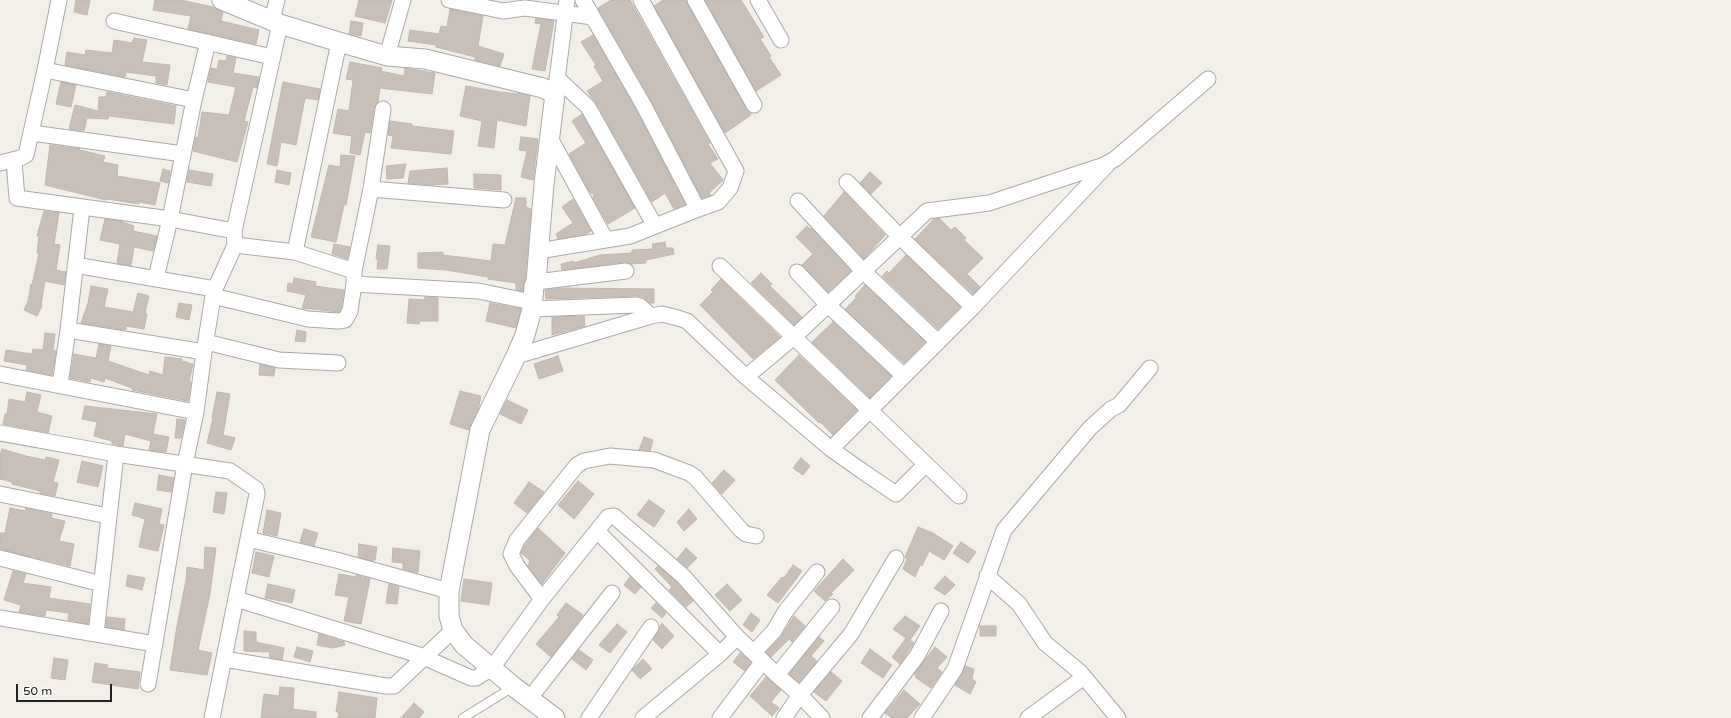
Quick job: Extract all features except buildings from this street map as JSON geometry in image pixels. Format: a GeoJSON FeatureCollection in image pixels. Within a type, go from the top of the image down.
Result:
{"type":"FeatureCollection","features":[{"type":"Feature","properties":{"kind":"street"},"geometry":{"type":"LineString","coordinates":[[6,162],[26,155],[59,0]]}},
{"type":"Feature","properties":{"kind":"street"},"geometry":{"type":"LineString","coordinates":[[222,0],[276,22],[387,56],[425,59],[543,88],[556,86],[588,107],[655,226]]}},
{"type":"Feature","properties":{"kind":"street"},"geometry":{"type":"LineString","coordinates":[[148,684],[196,412],[214,293],[235,238],[272,57],[277,0]]}},
{"type":"Feature","properties":{"kind":"street"},"geometry":{"type":"LineString","coordinates":[[387,56],[403,0]]}},
{"type":"Feature","properties":{"kind":"street"},"geometry":{"type":"LineString","coordinates":[[450,0],[503,11],[524,8],[566,6],[593,17]]}},
{"type":"Feature","properties":{"kind":"street"},"geometry":{"type":"LineString","coordinates":[[583,0],[644,106],[691,197],[695,206],[693,211]]}},
{"type":"Feature","properties":{"kind":"street"},"geometry":{"type":"LineString","coordinates":[[538,251],[630,236],[718,202],[730,188],[736,171],[641,0]]}},
{"type":"Feature","properties":{"kind":"street"},"geometry":{"type":"LineString","coordinates":[[695,0],[754,105]]}},
{"type":"Feature","properties":{"kind":"street"},"geometry":{"type":"LineString","coordinates":[[758,0],[782,40]]}},
{"type":"Feature","properties":{"kind":"street"},"geometry":{"type":"LineString","coordinates":[[555,718],[514,687],[464,644],[453,630],[449,616],[449,591],[480,430],[525,335],[532,306],[536,282],[550,138],[566,6]]}},
{"type":"Feature","properties":{"kind":"street"},"geometry":{"type":"LineString","coordinates":[[114,21],[272,57]]}},
{"type":"Feature","properties":{"kind":"street"},"geometry":{"type":"LineString","coordinates":[[156,278],[208,42]]}},
{"type":"Feature","properties":{"kind":"street"},"geometry":{"type":"LineString","coordinates":[[296,252],[339,42]]}},
{"type":"Feature","properties":{"kind":"street"},"geometry":{"type":"LineString","coordinates":[[45,70],[194,100]]}},
{"type":"Feature","properties":{"kind":"street"},"geometry":{"type":"LineString","coordinates":[[831,449],[973,307],[1109,163],[1208,79]]}},
{"type":"Feature","properties":{"kind":"street"},"geometry":{"type":"LineString","coordinates":[[75,265],[156,278],[308,320],[345,320],[350,311],[354,278],[371,189],[383,108]]}},
{"type":"Feature","properties":{"kind":"street"},"geometry":{"type":"LineString","coordinates":[[32,132],[183,154]]}},
{"type":"Feature","properties":{"kind":"street"},"geometry":{"type":"LineString","coordinates":[[550,138],[606,240]]}},
{"type":"Feature","properties":{"kind":"street"},"geometry":{"type":"LineString","coordinates":[[6,162],[14,161],[17,198],[170,219],[235,238],[296,252],[354,278],[478,291],[532,306],[636,305],[640,306],[651,316]]}},
{"type":"Feature","properties":{"kind":"street"},"geometry":{"type":"LineString","coordinates":[[746,377],[795,336],[927,211],[989,203],[1109,163]]}},
{"type":"Feature","properties":{"kind":"street"},"geometry":{"type":"LineString","coordinates":[[846,182],[899,236],[973,307]]}},
{"type":"Feature","properties":{"kind":"street"},"geometry":{"type":"LineString","coordinates":[[371,189],[504,200]]}},
{"type":"Feature","properties":{"kind":"street"},"geometry":{"type":"LineString","coordinates":[[798,201],[863,271],[938,342]]}},
{"type":"Feature","properties":{"kind":"street"},"geometry":{"type":"LineString","coordinates":[[60,384],[68,330],[82,208]]}},
{"type":"Feature","properties":{"kind":"street"},"geometry":{"type":"LineString","coordinates":[[720,266],[795,336],[959,496]]}},
{"type":"Feature","properties":{"kind":"street"},"geometry":{"type":"LineString","coordinates":[[536,282],[626,271]]}},
{"type":"Feature","properties":{"kind":"street"},"geometry":{"type":"LineString","coordinates":[[797,272],[828,305],[904,376]]}},
{"type":"Feature","properties":{"kind":"street"},"geometry":{"type":"LineString","coordinates":[[516,356],[662,314],[687,321],[746,377],[831,449],[896,494],[926,464]]}},
{"type":"Feature","properties":{"kind":"street"},"geometry":{"type":"LineString","coordinates":[[68,330],[205,347],[280,360],[338,364]]}},
{"type":"Feature","properties":{"kind":"street"},"geometry":{"type":"LineString","coordinates":[[922,718],[955,669],[1000,537],[1008,524],[1090,428],[1111,409],[1119,405],[1150,368]]}},
{"type":"Feature","properties":{"kind":"street"},"geometry":{"type":"LineString","coordinates":[[0,374],[60,384],[196,412]]}},
{"type":"Feature","properties":{"kind":"street"},"geometry":{"type":"LineString","coordinates":[[0,433],[116,454],[233,472],[256,488],[257,494],[224,659],[214,718]]}},
{"type":"Feature","properties":{"kind":"street"},"geometry":{"type":"LineString","coordinates":[[96,634],[116,454]]}},
{"type":"Feature","properties":{"kind":"street"},"geometry":{"type":"LineString","coordinates":[[542,599],[517,566],[511,554],[517,540],[577,465],[584,461],[610,456],[654,460],[689,473],[695,477],[744,532],[756,536]]}},
{"type":"Feature","properties":{"kind":"street"},"geometry":{"type":"LineString","coordinates":[[0,494],[108,516]]}},
{"type":"Feature","properties":{"kind":"street"},"geometry":{"type":"LineString","coordinates":[[236,599],[423,658],[471,678],[480,676],[492,668],[542,599],[608,517],[614,516],[683,576],[737,637],[800,695],[822,718]]}},
{"type":"Feature","properties":{"kind":"street"},"geometry":{"type":"LineString","coordinates":[[597,531],[720,654]]}},
{"type":"Feature","properties":{"kind":"street"},"geometry":{"type":"LineString","coordinates":[[248,539],[336,560],[449,591]]}},
{"type":"Feature","properties":{"kind":"street"},"geometry":{"type":"LineString","coordinates":[[0,558],[102,584]]}},
{"type":"Feature","properties":{"kind":"street"},"geometry":{"type":"LineString","coordinates":[[784,718],[800,695],[852,634],[896,558]]}},
{"type":"Feature","properties":{"kind":"street"},"geometry":{"type":"LineString","coordinates":[[720,718],[785,612],[817,572]]}},
{"type":"Feature","properties":{"kind":"street"},"geometry":{"type":"LineString","coordinates":[[987,576],[1018,604],[1045,643],[1084,677],[1118,718]]}},
{"type":"Feature","properties":{"kind":"street"},"geometry":{"type":"LineString","coordinates":[[530,698],[612,593]]}},
{"type":"Feature","properties":{"kind":"street"},"geometry":{"type":"LineString","coordinates":[[777,675],[832,607]]}},
{"type":"Feature","properties":{"kind":"street"},"geometry":{"type":"LineString","coordinates":[[870,718],[917,656],[941,611]]}},
{"type":"Feature","properties":{"kind":"street"},"geometry":{"type":"LineString","coordinates":[[0,618],[155,644]]}},
{"type":"Feature","properties":{"kind":"street"},"geometry":{"type":"LineString","coordinates":[[589,718],[651,627]]}},
{"type":"Feature","properties":{"kind":"street"},"geometry":{"type":"LineString","coordinates":[[224,659],[386,686],[394,686],[453,630]]}},
{"type":"Feature","properties":{"kind":"street"},"geometry":{"type":"LineString","coordinates":[[643,718],[720,654],[737,637]]}},
{"type":"Feature","properties":{"kind":"street"},"geometry":{"type":"LineString","coordinates":[[1028,718],[1084,677]]}},
{"type":"Feature","properties":{"kind":"lane"},"geometry":{"type":"LineString","coordinates":[[464,718],[514,687]]}}]}
